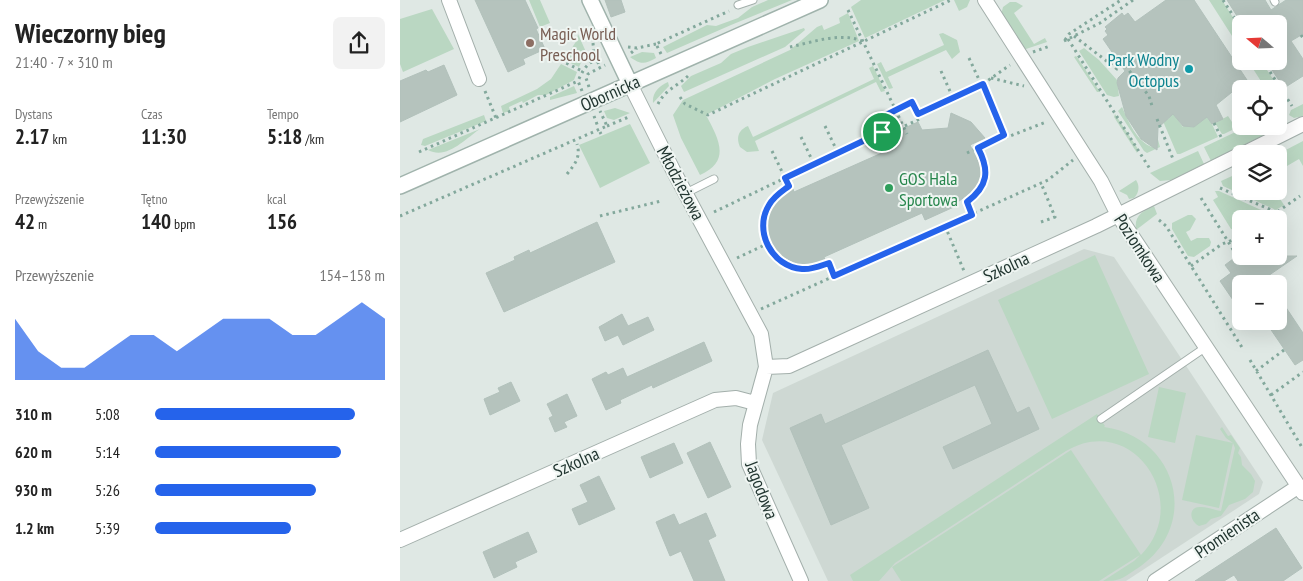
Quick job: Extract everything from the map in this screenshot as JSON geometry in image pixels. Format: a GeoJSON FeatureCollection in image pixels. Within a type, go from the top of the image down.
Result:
{"type":"FeatureCollection","features":[{"type":"Feature","properties":{"kind":"main road","name":"Młodzieżowa"},"geometry":{"type":"LineString","coordinates":[[590,0],[630,84]]}},
{"type":"Feature","properties":{"kind":"main road","name":"Obornicka"},"geometry":{"type":"LineString","coordinates":[[400,186],[820,0]]}},
{"type":"Feature","properties":{"kind":"street"},"geometry":{"type":"LineString","coordinates":[[449,0],[480,79]]}},
{"type":"Feature","properties":{"kind":"street","name":"Poziomkowa"},"geometry":{"type":"LineString","coordinates":[[991,2],[1101,181],[1118,215],[1301,489]]}},
{"type":"Feature","properties":{"kind":"street","name":"Młodzieżowa"},"geometry":{"type":"LineString","coordinates":[[630,84],[761,334],[766,366]]}},
{"type":"Feature","properties":{"kind":"street","name":"Szkolna"},"geometry":{"type":"LineString","coordinates":[[1261,145],[1303,125]]}},
{"type":"Feature","properties":{"kind":"street","name":"Szkolna"},"geometry":{"type":"LineString","coordinates":[[766,366],[789,366],[1118,215],[1232,159]]}},
{"type":"Feature","properties":{"kind":"street","name":"Jagodowa"},"geometry":{"type":"LineString","coordinates":[[766,366],[755,403],[749,434],[749,464],[800,581]]}},
{"type":"Feature","properties":{"kind":"street","name":"Szkolna"},"geometry":{"type":"LineString","coordinates":[[400,540],[715,400],[736,398],[755,403]]}},
{"type":"Feature","properties":{"kind":"street","name":"Promienista"},"geometry":{"type":"LineString","coordinates":[[1155,581],[1301,489]]}},
{"type":"Feature","properties":{"kind":"lane"},"geometry":{"type":"LineString","coordinates":[[738,5],[753,0]]}},
{"type":"Feature","properties":{"kind":"lane"},"geometry":{"type":"LineString","coordinates":[[686,193],[714,179]]}},
{"type":"Feature","properties":{"kind":"lane"},"geometry":{"type":"LineString","coordinates":[[1101,419],[1206,348]]}},
{"type":"Feature","properties":{"kind":"path"},"geometry":{"type":"LineString","coordinates":[[680,97],[685,104],[708,115],[951,0]]}},
{"type":"Feature","properties":{"kind":"path"},"geometry":{"type":"LineString","coordinates":[[1121,0],[1069,34],[1064,41],[1100,23],[1134,0]]}},
{"type":"Feature","properties":{"kind":"path"},"geometry":{"type":"LineString","coordinates":[[1223,0],[1233,15]]}},
{"type":"Feature","properties":{"kind":"path"},"geometry":{"type":"LineString","coordinates":[[622,48],[647,47],[656,44],[731,10],[738,5]]}},
{"type":"Feature","properties":{"kind":"path"},"geometry":{"type":"LineString","coordinates":[[848,10],[907,134]]}},
{"type":"Feature","properties":{"kind":"path"},"geometry":{"type":"LineString","coordinates":[[1074,36],[1117,69],[1124,64],[1149,96],[1152,106]]}},
{"type":"Feature","properties":{"kind":"path"},"geometry":{"type":"LineString","coordinates":[[790,46],[829,38],[852,37],[863,42]]}},
{"type":"Feature","properties":{"kind":"path"},"geometry":{"type":"LineString","coordinates":[[1068,39],[1150,169]]}},
{"type":"Feature","properties":{"kind":"path"},"geometry":{"type":"LineString","coordinates":[[593,40],[594,54],[600,67]]}},
{"type":"Feature","properties":{"kind":"path"},"geometry":{"type":"LineString","coordinates":[[656,44],[662,57]]}},
{"type":"Feature","properties":{"kind":"path"},"geometry":{"type":"LineString","coordinates":[[1026,55],[1050,46]]}},
{"type":"Feature","properties":{"kind":"path"},"geometry":{"type":"LineString","coordinates":[[545,48],[550,55],[582,71]]}},
{"type":"Feature","properties":{"kind":"path"},"geometry":{"type":"LineString","coordinates":[[969,58],[1005,138],[1048,121]]}},
{"type":"Feature","properties":{"kind":"path"},"geometry":{"type":"LineString","coordinates":[[419,152],[578,81],[582,71],[589,63],[595,60]]}},
{"type":"Feature","properties":{"kind":"path"},"geometry":{"type":"LineString","coordinates":[[918,114],[982,84],[1012,64]]}},
{"type":"Feature","properties":{"kind":"path"},"geometry":{"type":"LineString","coordinates":[[590,89],[587,81],[588,74],[605,65]]}},
{"type":"Feature","properties":{"kind":"path"},"geometry":{"type":"LineString","coordinates":[[1269,70],[1292,106]]}},
{"type":"Feature","properties":{"kind":"path"},"geometry":{"type":"LineString","coordinates":[[941,71],[953,98]]}},
{"type":"Feature","properties":{"kind":"path"},"geometry":{"type":"LineString","coordinates":[[658,104],[660,99],[670,89],[691,74]]}},
{"type":"Feature","properties":{"kind":"path"},"geometry":{"type":"LineString","coordinates":[[991,78],[1027,87]]}},
{"type":"Feature","properties":{"kind":"path"},"geometry":{"type":"LineString","coordinates":[[480,79],[496,118]]}},
{"type":"Feature","properties":{"kind":"path"},"geometry":{"type":"LineString","coordinates":[[578,81],[583,92]]}},
{"type":"Feature","properties":{"kind":"path"},"geometry":{"type":"LineString","coordinates":[[912,102],[920,119],[883,136],[876,120],[896,110],[912,102]]}},
{"type":"Feature","properties":{"kind":"path"},"geometry":{"type":"LineString","coordinates":[[601,112],[607,126]]}},
{"type":"Feature","properties":{"kind":"path"},"geometry":{"type":"LineString","coordinates":[[593,116],[600,131]]}},
{"type":"Feature","properties":{"kind":"path"},"geometry":{"type":"LineString","coordinates":[[400,216],[631,116]]}},
{"type":"Feature","properties":{"kind":"path"},"geometry":{"type":"LineString","coordinates":[[1157,119],[1173,159]]}},
{"type":"Feature","properties":{"kind":"path"},"geometry":{"type":"LineString","coordinates":[[1214,123],[1221,137]]}},
{"type":"Feature","properties":{"kind":"path"},"geometry":{"type":"LineString","coordinates":[[825,126],[838,152]]}},
{"type":"Feature","properties":{"kind":"path"},"geometry":{"type":"LineString","coordinates":[[714,212],[882,132]]}},
{"type":"Feature","properties":{"kind":"path"},"geometry":{"type":"LineString","coordinates":[[967,153],[1004,135]]}},
{"type":"Feature","properties":{"kind":"path"},"geometry":{"type":"LineString","coordinates":[[801,137],[814,164]]}},
{"type":"Feature","properties":{"kind":"path"},"geometry":{"type":"LineString","coordinates":[[972,215],[967,202],[976,195],[983,185],[986,173],[985,161],[976,143]]}},
{"type":"Feature","properties":{"kind":"path"},"geometry":{"type":"LineString","coordinates":[[567,174],[576,164],[580,154],[577,144]]}},
{"type":"Feature","properties":{"kind":"path"},"geometry":{"type":"LineString","coordinates":[[772,151],[789,186],[777,194],[768,205],[763,219],[763,233],[767,244],[776,258],[788,265],[802,269],[816,268],[829,263],[834,276]]}},
{"type":"Feature","properties":{"kind":"path"},"geometry":{"type":"LineString","coordinates":[[761,309],[1048,180],[1074,159]]}},
{"type":"Feature","properties":{"kind":"path"},"geometry":{"type":"LineString","coordinates":[[1041,183],[1055,217],[1041,222]]}},
{"type":"Feature","properties":{"kind":"path"},"geometry":{"type":"LineString","coordinates":[[1220,188],[1271,210]]}},
{"type":"Feature","properties":{"kind":"path"},"geometry":{"type":"LineString","coordinates":[[1279,210],[1300,196]]}},
{"type":"Feature","properties":{"kind":"path"},"geometry":{"type":"LineString","coordinates":[[1201,198],[1232,248]]}},
{"type":"Feature","properties":{"kind":"path"},"geometry":{"type":"LineString","coordinates":[[600,216],[661,201]]}},
{"type":"Feature","properties":{"kind":"path"},"geometry":{"type":"LineString","coordinates":[[1159,220],[1166,226],[1243,349]]}},
{"type":"Feature","properties":{"kind":"path"},"geometry":{"type":"LineString","coordinates":[[945,226],[962,265]]}},
{"type":"Feature","properties":{"kind":"path"},"geometry":{"type":"LineString","coordinates":[[1191,266],[1222,244],[1232,240]]}},
{"type":"Feature","properties":{"kind":"path"},"geometry":{"type":"LineString","coordinates":[[738,258],[767,244]]}},
{"type":"Feature","properties":{"kind":"path"},"geometry":{"type":"LineString","coordinates":[[1256,372],[1284,350]]}},
{"type":"Feature","properties":{"kind":"path"},"geometry":{"type":"LineString","coordinates":[[1250,360],[1303,449]]}},
{"type":"Feature","properties":{"kind":"path"},"geometry":{"type":"LineString","coordinates":[[1270,395],[1303,372]]}},
{"type":"Feature","properties":{"kind":"shaded area"},"geometry":{"type":"Polygon","coordinates":[[[1084,249],[1114,257],[1263,482],[1259,494],[1126,581],[828,581],[762,440],[773,393],[1084,249]]]}},
{"type":"Feature","properties":{"kind":"green space"},"geometry":{"type":"Polygon","coordinates":[[[529,0],[540,0],[550,23],[540,27],[529,0]]]}},
{"type":"Feature","properties":{"kind":"green space"},"geometry":{"type":"Polygon","coordinates":[[[768,0],[792,0],[667,53],[663,47],[707,25],[716,26],[738,18],[752,7],[768,0]]]}},
{"type":"Feature","properties":{"kind":"green space"},"geometry":{"type":"Polygon","coordinates":[[[861,0],[945,0],[865,38],[851,7],[861,0]]]}},
{"type":"Feature","properties":{"kind":"green space"},"geometry":{"type":"Polygon","coordinates":[[[954,0],[970,0],[967,7],[959,11],[954,0]]]}},
{"type":"Feature","properties":{"kind":"green space"},"geometry":{"type":"Polygon","coordinates":[[[1209,0],[1222,0],[1232,16],[1232,36],[1209,0]]]}},
{"type":"Feature","properties":{"kind":"green space"},"geometry":{"type":"Polygon","coordinates":[[[1010,2],[1016,2],[1023,6],[1014,13],[1034,44],[1045,38],[1047,42],[1023,50],[1001,15],[1003,7],[1010,2]]]}},
{"type":"Feature","properties":{"kind":"green space"},"geometry":{"type":"Polygon","coordinates":[[[432,9],[454,49],[403,72],[400,64],[400,19],[432,9]]]}},
{"type":"Feature","properties":{"kind":"green space"},"geometry":{"type":"Polygon","coordinates":[[[848,13],[859,41],[775,79],[706,115],[715,132],[720,148],[716,163],[700,175],[681,138],[673,115],[683,100],[790,50],[817,27],[822,25],[824,30],[840,23],[839,18],[848,13]]]}},
{"type":"Feature","properties":{"kind":"green space"},"geometry":{"type":"Polygon","coordinates":[[[804,28],[805,30],[785,47],[684,92],[681,86],[691,76],[721,63],[731,54],[804,28]]]}},
{"type":"Feature","properties":{"kind":"green space"},"geometry":{"type":"Polygon","coordinates":[[[943,33],[957,40],[960,52],[952,59],[946,50],[888,77],[893,88],[889,89],[877,64],[881,62],[886,72],[944,45],[939,34],[943,33]]]}},
{"type":"Feature","properties":{"kind":"green space"},"geometry":{"type":"Polygon","coordinates":[[[578,34],[586,52],[579,67],[564,60],[577,40],[578,34]]]}},
{"type":"Feature","properties":{"kind":"green space"},"geometry":{"type":"Polygon","coordinates":[[[1084,48],[1099,60],[1117,80],[1119,96],[1107,95],[1079,51],[1084,48]]]}},
{"type":"Feature","properties":{"kind":"green space"},"geometry":{"type":"Polygon","coordinates":[[[642,52],[654,53],[656,58],[643,63],[630,57],[642,52]]]}},
{"type":"Feature","properties":{"kind":"green space"},"geometry":{"type":"Polygon","coordinates":[[[1076,56],[1100,92],[1097,92],[1074,57],[1076,56]]]}},
{"type":"Feature","properties":{"kind":"green space"},"geometry":{"type":"Polygon","coordinates":[[[561,64],[577,72],[574,80],[546,95],[538,95],[523,103],[522,101],[509,107],[510,111],[503,113],[501,106],[537,89],[551,79],[561,64]]]}},
{"type":"Feature","properties":{"kind":"green space"},"geometry":{"type":"Polygon","coordinates":[[[873,66],[885,91],[881,92],[876,82],[755,141],[759,151],[747,152],[740,147],[739,135],[748,126],[753,137],[874,79],[869,68],[873,66]]]}},
{"type":"Feature","properties":{"kind":"green space"},"geometry":{"type":"Polygon","coordinates":[[[1254,70],[1267,70],[1274,80],[1260,80],[1254,70]]]}},
{"type":"Feature","properties":{"kind":"green space"},"geometry":{"type":"Polygon","coordinates":[[[668,82],[669,86],[653,103],[657,90],[668,82]]]}},
{"type":"Feature","properties":{"kind":"green space"},"geometry":{"type":"Polygon","coordinates":[[[574,86],[577,93],[550,100],[550,97],[574,86]]]}},
{"type":"Feature","properties":{"kind":"green space"},"geometry":{"type":"Polygon","coordinates":[[[1303,104],[1303,116],[1294,118],[1289,115],[1291,110],[1303,104]]]}},
{"type":"Feature","properties":{"kind":"green space"},"geometry":{"type":"Polygon","coordinates":[[[1122,107],[1137,136],[1152,147],[1155,146],[1157,136],[1160,147],[1147,153],[1144,151],[1118,111],[1122,107]]]}},
{"type":"Feature","properties":{"kind":"green space"},"geometry":{"type":"Polygon","coordinates":[[[615,108],[630,113],[614,120],[607,118],[604,111],[615,108]]]}},
{"type":"Feature","properties":{"kind":"green space"},"geometry":{"type":"Polygon","coordinates":[[[1202,110],[1218,137],[1177,154],[1162,119],[1168,119],[1173,113],[1183,127],[1184,125],[1193,127],[1201,121],[1202,110]]]}},
{"type":"Feature","properties":{"kind":"green space"},"geometry":{"type":"Polygon","coordinates":[[[1115,114],[1138,149],[1137,153],[1114,117],[1115,114]]]}},
{"type":"Feature","properties":{"kind":"green space"},"geometry":{"type":"Polygon","coordinates":[[[484,115],[486,121],[425,146],[421,145],[423,139],[484,115]]]}},
{"type":"Feature","properties":{"kind":"green space"},"geometry":{"type":"Polygon","coordinates":[[[1228,116],[1232,122],[1232,130],[1222,134],[1215,123],[1228,116]]]}},
{"type":"Feature","properties":{"kind":"green space"},"geometry":{"type":"Polygon","coordinates":[[[630,124],[650,163],[600,188],[579,145],[630,124]]]}},
{"type":"Feature","properties":{"kind":"green space"},"geometry":{"type":"Polygon","coordinates":[[[480,129],[449,150],[435,152],[428,150],[480,129]]]}},
{"type":"Feature","properties":{"kind":"green space"},"geometry":{"type":"Polygon","coordinates":[[[1232,134],[1263,135],[1244,145],[1232,145],[1232,151],[1211,161],[1204,147],[1232,134]]]}},
{"type":"Feature","properties":{"kind":"green space"},"geometry":{"type":"Polygon","coordinates":[[[1303,141],[1303,166],[1299,159],[1287,166],[1287,149],[1303,141]]]}},
{"type":"Feature","properties":{"kind":"green space"},"geometry":{"type":"Polygon","coordinates":[[[1198,151],[1204,164],[1171,180],[1160,181],[1150,173],[1198,151]]]}},
{"type":"Feature","properties":{"kind":"green space"},"geometry":{"type":"Polygon","coordinates":[[[1232,176],[1232,190],[1223,186],[1221,181],[1232,176]]]}},
{"type":"Feature","properties":{"kind":"green space"},"geometry":{"type":"Polygon","coordinates":[[[1136,180],[1138,192],[1134,198],[1129,199],[1127,195],[1119,191],[1136,180]]]}},
{"type":"Feature","properties":{"kind":"green space"},"geometry":{"type":"Polygon","coordinates":[[[1215,191],[1232,197],[1232,200],[1239,200],[1261,210],[1232,210],[1231,229],[1213,200],[1218,197],[1215,191]]]}},
{"type":"Feature","properties":{"kind":"green space"},"geometry":{"type":"Polygon","coordinates":[[[1254,200],[1281,200],[1284,205],[1276,210],[1254,200]]]}},
{"type":"Feature","properties":{"kind":"green space"},"geometry":{"type":"Polygon","coordinates":[[[1154,206],[1157,214],[1136,230],[1136,221],[1140,215],[1154,206]]]}},
{"type":"Feature","properties":{"kind":"green space"},"geometry":{"type":"Polygon","coordinates":[[[1192,215],[1196,219],[1190,230],[1186,232],[1191,241],[1197,238],[1209,238],[1211,242],[1210,246],[1194,257],[1188,256],[1172,229],[1172,223],[1192,215]]]}},
{"type":"Feature","properties":{"kind":"green space"},"geometry":{"type":"Polygon","coordinates":[[[1095,255],[1149,374],[1052,419],[998,300],[1095,255]]]}},
{"type":"Feature","properties":{"kind":"green space"},"geometry":{"type":"Polygon","coordinates":[[[1159,387],[1186,393],[1175,443],[1148,437],[1159,387]]]}},
{"type":"Feature","properties":{"kind":"green space"},"geometry":{"type":"Polygon","coordinates":[[[1097,414],[1104,427],[1129,434],[1149,447],[1164,465],[1172,486],[1174,508],[1170,530],[1158,550],[1125,577],[1118,580],[1103,581],[1140,555],[1099,581],[901,581],[892,567],[1071,450],[1141,555],[1155,534],[1161,511],[1158,488],[1148,468],[1133,452],[1113,443],[1091,442],[1066,451],[895,563],[879,581],[853,581],[850,575],[1097,414]]]}},
{"type":"Feature","properties":{"kind":"green space"},"geometry":{"type":"Polygon","coordinates":[[[1222,427],[1228,436],[1231,435],[1240,448],[1238,453],[1241,457],[1242,465],[1255,481],[1253,492],[1245,499],[1229,505],[1221,516],[1199,526],[1192,518],[1191,514],[1194,509],[1203,507],[1221,511],[1235,448],[1233,443],[1226,438],[1220,429],[1222,427]]]}},
{"type":"Feature","properties":{"kind":"green space"},"geometry":{"type":"Polygon","coordinates":[[[1196,435],[1233,443],[1219,508],[1182,500],[1196,435]]]}},
{"type":"Feature","properties":{"kind":"building"},"geometry":{"type":"Polygon","coordinates":[[[475,0],[525,0],[545,49],[523,59],[525,64],[508,72],[475,0]]]}},
{"type":"Feature","properties":{"kind":"building"},"geometry":{"type":"Polygon","coordinates":[[[605,0],[621,0],[625,12],[611,17],[605,0]]]}},
{"type":"Feature","properties":{"kind":"building","name":"Park Wodny Octopus"},"geometry":{"type":"Polygon","coordinates":[[[1166,0],[1194,0],[1232,57],[1232,70],[1240,70],[1247,80],[1232,80],[1232,92],[1216,105],[1223,119],[1212,124],[1207,117],[1194,127],[1183,126],[1173,114],[1158,128],[1157,150],[1141,139],[1126,116],[1117,83],[1118,78],[1125,71],[1103,39],[1108,35],[1105,27],[1122,13],[1124,16],[1128,13],[1135,22],[1166,0]]]}},
{"type":"Feature","properties":{"kind":"building"},"geometry":{"type":"Polygon","coordinates":[[[1227,0],[1265,0],[1271,10],[1286,0],[1303,0],[1303,34],[1291,41],[1303,59],[1303,76],[1287,86],[1287,80],[1279,80],[1272,70],[1288,70],[1288,15],[1236,15],[1227,0]]]}},
{"type":"Feature","properties":{"kind":"building"},"geometry":{"type":"Polygon","coordinates":[[[444,65],[457,95],[400,122],[400,81],[444,65]]]}},
{"type":"Feature","properties":{"kind":"building","name":"GOS Hala Sportowa"},"geometry":{"type":"Polygon","coordinates":[[[951,113],[971,122],[985,138],[970,145],[984,174],[982,179],[974,190],[955,204],[956,206],[925,220],[922,213],[824,257],[825,260],[810,265],[795,263],[782,256],[770,242],[767,224],[771,209],[780,197],[793,189],[794,192],[893,148],[887,136],[918,122],[922,130],[948,128],[951,113]]]}},
{"type":"Feature","properties":{"kind":"building"},"geometry":{"type":"Polygon","coordinates":[[[597,222],[615,262],[504,312],[486,273],[515,260],[514,257],[529,250],[530,253],[597,222]]]}},
{"type":"Feature","properties":{"kind":"building"},"geometry":{"type":"Polygon","coordinates":[[[1287,256],[1297,256],[1287,263],[1287,256]]]}},
{"type":"Feature","properties":{"kind":"building"},"geometry":{"type":"Polygon","coordinates":[[[1232,260],[1232,265],[1284,265],[1269,275],[1232,275],[1232,299],[1220,281],[1231,273],[1225,265],[1232,260]]]}},
{"type":"Feature","properties":{"kind":"building"},"geometry":{"type":"Polygon","coordinates":[[[1287,309],[1303,333],[1303,360],[1295,365],[1271,330],[1287,330],[1287,309]]]}},
{"type":"Feature","properties":{"kind":"building"},"geometry":{"type":"Polygon","coordinates":[[[622,314],[628,326],[648,317],[654,330],[623,345],[618,335],[605,341],[599,327],[622,314]]]}},
{"type":"Feature","properties":{"kind":"building"},"geometry":{"type":"Polygon","coordinates":[[[704,342],[712,361],[653,388],[652,385],[620,400],[621,403],[606,410],[592,379],[606,372],[608,375],[623,368],[627,377],[704,342]]]}},
{"type":"Feature","properties":{"kind":"building"},"geometry":{"type":"Polygon","coordinates":[[[988,350],[1017,413],[1029,407],[1039,429],[953,469],[943,447],[992,424],[975,385],[841,445],[869,508],[831,525],[790,428],[821,414],[825,424],[988,350]]]}},
{"type":"Feature","properties":{"kind":"building"},"geometry":{"type":"Polygon","coordinates":[[[511,382],[520,401],[490,415],[484,399],[500,392],[498,388],[511,382]]]}},
{"type":"Feature","properties":{"kind":"building"},"geometry":{"type":"Polygon","coordinates":[[[567,394],[577,416],[564,422],[567,427],[555,432],[549,418],[553,416],[547,404],[567,394]]]}},
{"type":"Feature","properties":{"kind":"building"},"geometry":{"type":"Polygon","coordinates":[[[710,442],[731,487],[708,498],[687,453],[710,442]]]}},
{"type":"Feature","properties":{"kind":"building"},"geometry":{"type":"Polygon","coordinates":[[[674,443],[683,463],[650,478],[641,457],[674,443]]]}},
{"type":"Feature","properties":{"kind":"building"},"geometry":{"type":"Polygon","coordinates":[[[599,476],[615,509],[579,525],[572,509],[588,502],[580,485],[599,476]]]}},
{"type":"Feature","properties":{"kind":"building"},"geometry":{"type":"Polygon","coordinates":[[[706,513],[716,536],[708,540],[725,581],[694,581],[681,551],[670,556],[656,522],[674,514],[679,525],[706,513]]]}},
{"type":"Feature","properties":{"kind":"building"},"geometry":{"type":"Polygon","coordinates":[[[1276,528],[1302,568],[1283,581],[1238,581],[1234,575],[1224,581],[1195,581],[1276,528]]]}},
{"type":"Feature","properties":{"kind":"building"},"geometry":{"type":"Polygon","coordinates":[[[528,532],[537,552],[515,562],[517,567],[494,578],[483,552],[528,532]]]}},
{"type":"Feature","properties":{"kind":"place","name":"Magic World Preschool"},"geometry":{"type":"Point","coordinates":[530,43]}},
{"type":"Feature","properties":{"kind":"place","name":"Park Wodny Octopus"},"geometry":{"type":"Point","coordinates":[1189,69]}},
{"type":"Feature","properties":{"kind":"place","name":"GOS Hala Sportowa"},"geometry":{"type":"Point","coordinates":[889,188]}},
{"type":"Feature","properties":{"kind":"route"},"geometry":{"type":"LineString","coordinates":[[983,84],[1004,135],[978,148],[985,161],[986,173],[983,185],[976,195],[967,202],[972,215],[834,276],[829,263],[816,268],[802,269],[788,265],[776,258],[768,246],[763,233],[763,219],[768,205],[777,194],[789,186],[785,178],[882,132],[876,120],[912,102],[918,114],[983,84]]}}]}
